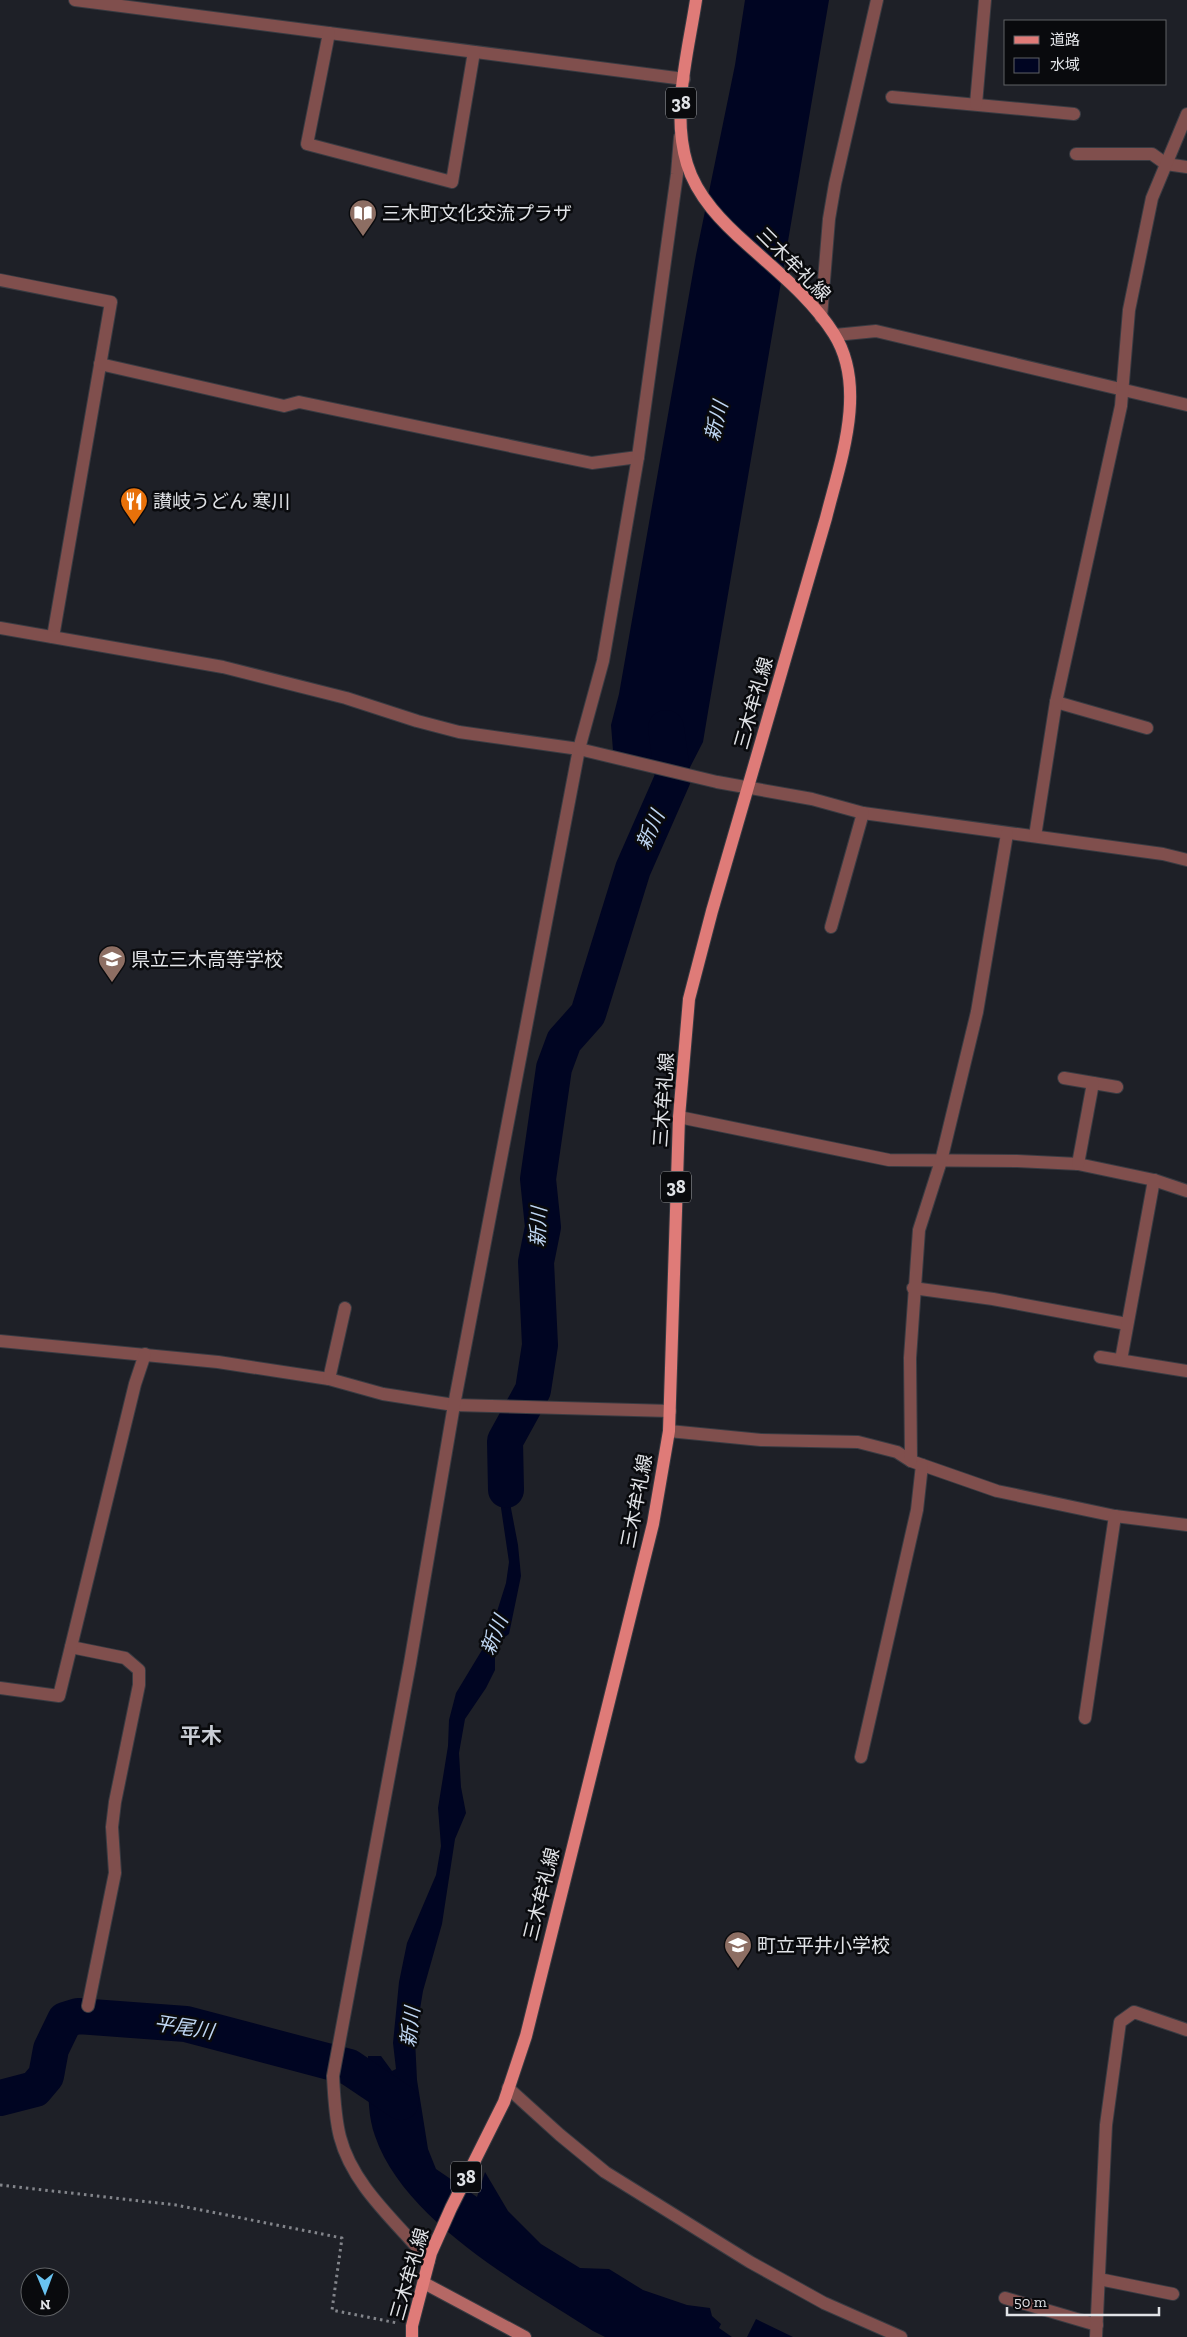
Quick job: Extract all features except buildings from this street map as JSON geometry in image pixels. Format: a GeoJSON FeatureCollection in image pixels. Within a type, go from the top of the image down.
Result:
{"type":"FeatureCollection","features":[{"type":"Feature","properties":{"kind":"main road","name":"三木牟礼線"},"geometry":{"type":"LineString","coordinates":[[412,2331],[430,2257],[451,2208],[504,2102],[526,2036],[653,1524],[669,1431],[679,1117],[689,999],[826,518],[841,458],[850,408],[850,380],[835,335],[798,290],[724,222],[706,201],[687,165],[680,130],[680,104],[696,0]]}},
{"type":"Feature","properties":{"kind":"street"},"geometry":{"type":"LineString","coordinates":[[75,0],[684,80]]}},
{"type":"Feature","properties":{"kind":"street"},"geometry":{"type":"LineString","coordinates":[[821,317],[829,219],[835,184],[877,0]]}},
{"type":"Feature","properties":{"kind":"street"},"geometry":{"type":"LineString","coordinates":[[976,104],[985,0]]}},
{"type":"Feature","properties":{"kind":"street"},"geometry":{"type":"LineString","coordinates":[[330,33],[307,144],[452,182],[474,52]]}},
{"type":"Feature","properties":{"kind":"street"},"geometry":{"type":"LineString","coordinates":[[892,97],[1074,114]]}},
{"type":"Feature","properties":{"kind":"street"},"geometry":{"type":"LineString","coordinates":[[1035,836],[1056,702],[1121,406],[1129,310],[1152,198],[1187,114]]}},
{"type":"Feature","properties":{"kind":"street"},"geometry":{"type":"LineString","coordinates":[[430,2257],[375,2201],[356,2173],[340,2138],[332,2076],[410,1662],[454,1405],[579,749],[603,661],[638,457],[677,174],[680,130]]}},
{"type":"Feature","properties":{"kind":"street"},"geometry":{"type":"LineString","coordinates":[[1076,154],[1152,154],[1166,164],[1187,167]]}},
{"type":"Feature","properties":{"kind":"street"},"geometry":{"type":"LineString","coordinates":[[0,280],[110,302],[53,637]]}},
{"type":"Feature","properties":{"kind":"street"},"geometry":{"type":"LineString","coordinates":[[835,335],[876,331],[1187,405]]}},
{"type":"Feature","properties":{"kind":"street"},"geometry":{"type":"LineString","coordinates":[[100,364],[284,406],[298,402],[592,462],[638,457]]}},
{"type":"Feature","properties":{"kind":"street"},"geometry":{"type":"LineString","coordinates":[[0,628],[251,673],[459,732],[579,749],[717,782],[812,799],[863,813],[1163,854],[1187,860]]}},
{"type":"Feature","properties":{"kind":"street"},"geometry":{"type":"LineString","coordinates":[[1056,702],[1147,728]]}},
{"type":"Feature","properties":{"kind":"street"},"geometry":{"type":"LineString","coordinates":[[831,928],[863,813]]}},
{"type":"Feature","properties":{"kind":"street"},"geometry":{"type":"LineString","coordinates":[[861,1757],[917,1510],[910,1358],[913,1288],[919,1230],[941,1161],[977,1012],[1007,834]]}},
{"type":"Feature","properties":{"kind":"street"},"geometry":{"type":"LineString","coordinates":[[1064,1078],[1117,1087]]}},
{"type":"Feature","properties":{"kind":"street"},"geometry":{"type":"LineString","coordinates":[[1078,1164],[1093,1083]]}},
{"type":"Feature","properties":{"kind":"street"},"geometry":{"type":"LineString","coordinates":[[679,1117],[889,1160],[1016,1161],[1078,1164],[1154,1180],[1187,1191]]}},
{"type":"Feature","properties":{"kind":"street"},"geometry":{"type":"LineString","coordinates":[[1121,1360],[1154,1180]]}},
{"type":"Feature","properties":{"kind":"street"},"geometry":{"type":"LineString","coordinates":[[913,1288],[993,1299],[1127,1324]]}},
{"type":"Feature","properties":{"kind":"street"},"geometry":{"type":"LineString","coordinates":[[328,1379],[345,1308]]}},
{"type":"Feature","properties":{"kind":"street"},"geometry":{"type":"LineString","coordinates":[[0,1341],[218,1362],[328,1379],[383,1394],[454,1405],[670,1411]]}},
{"type":"Feature","properties":{"kind":"street"},"geometry":{"type":"LineString","coordinates":[[0,1688],[59,1696],[135,1384],[145,1354]]}},
{"type":"Feature","properties":{"kind":"street"},"geometry":{"type":"LineString","coordinates":[[1100,1357],[1187,1371]]}},
{"type":"Feature","properties":{"kind":"street"},"geometry":{"type":"LineString","coordinates":[[669,1431],[761,1440],[858,1442],[897,1452],[916,1463],[997,1490],[1115,1516],[1187,1525]]}},
{"type":"Feature","properties":{"kind":"street"},"geometry":{"type":"LineString","coordinates":[[1085,1718],[1115,1516]]}},
{"type":"Feature","properties":{"kind":"street"},"geometry":{"type":"LineString","coordinates":[[71,1647],[125,1658],[139,1670],[139,1685],[115,1802],[112,1828],[116,1873],[88,2006]]}},
{"type":"Feature","properties":{"kind":"street"},"geometry":{"type":"LineString","coordinates":[[1006,2298],[1096,2331],[1106,2125],[1120,2022],[1134,2012],[1187,2030]]}},
{"type":"Feature","properties":{"kind":"street"},"geometry":{"type":"LineString","coordinates":[[508,2088],[605,2172],[750,2262],[824,2304],[901,2337]]}},
{"type":"Feature","properties":{"kind":"street"},"geometry":{"type":"LineString","coordinates":[[1099,2279],[1173,2294]]}},
{"type":"Feature","properties":{"kind":"street"},"geometry":{"type":"LineString","coordinates":[[424,2283],[525,2337]]}},
{"type":"Feature","properties":{"kind":"path"},"geometry":{"type":"LineString","coordinates":[[0,2185],[176,2205],[342,2238],[332,2310],[412,2331]]}},
{"type":"Feature","properties":{"kind":"water"},"geometry":{"type":"Polygon","coordinates":[[[745,0],[829,0],[703,742],[684,779],[614,763],[611,725],[619,694],[696,255],[735,65],[745,0]]]}},
{"type":"Feature","properties":{"kind":"water"},"geometry":{"type":"Polygon","coordinates":[[[506,1439],[510,1503],[518,1545],[521,1576],[509,1634],[502,1639],[495,1653],[495,1670],[486,1688],[465,1719],[459,1753],[461,1787],[466,1813],[455,1839],[442,1924],[423,1991],[415,2039],[417,2080],[428,2149],[436,2169],[477,2197],[485,2172],[508,2211],[541,2244],[580,2268],[609,2269],[643,2290],[687,2305],[710,2308],[712,2316],[721,2324],[719,2328],[732,2337],[605,2337],[593,2331],[500,2271],[437,2223],[411,2196],[390,2167],[372,2126],[369,2107],[368,2056],[381,2056],[392,2071],[396,2069],[393,2043],[399,1982],[407,1943],[436,1875],[441,1846],[438,1808],[448,1746],[449,1720],[456,1693],[488,1640],[506,1583],[509,1562],[501,1508],[501,1488],[502,1446],[506,1439]]]}},
{"type":"Feature","properties":{"kind":"water"},"geometry":{"type":"Polygon","coordinates":[[[756,2319],[793,2337],[747,2337],[756,2319]]]}},
{"type":"Feature","properties":{"kind":"waterway","name":"新川"},"geometry":{"type":"LineString","coordinates":[[506,1490],[505,1441],[533,1390],[540,1345],[536,1262],[543,1227],[538,1179],[554,1068],[564,1041],[588,1014],[633,869],[673,778],[666,728]]}},
{"type":"Feature","properties":{"kind":"waterway","name":"平尾川"},"geometry":{"type":"LineString","coordinates":[[0,2098],[35,2089],[46,2076],[51,2049],[65,2020],[78,2016],[186,2024],[349,2067],[401,2102]]}},
{"type":"Feature","properties":{"kind":"place","name":"三木町文化交流プラザ"},"geometry":{"type":"Point","coordinates":[363,237]}},
{"type":"Feature","properties":{"kind":"place","name":"讃岐うどん 寒川"},"geometry":{"type":"Point","coordinates":[134,525]}},
{"type":"Feature","properties":{"kind":"place","name":"県立三木高等学校"},"geometry":{"type":"Point","coordinates":[112,983]}},
{"type":"Feature","properties":{"kind":"place","name":"町立平井小学校"},"geometry":{"type":"Point","coordinates":[738,1969]}},
{"type":"Feature","properties":{"kind":"district","name":"平木"},"geometry":{"type":"Point","coordinates":[201,1736]}}]}
